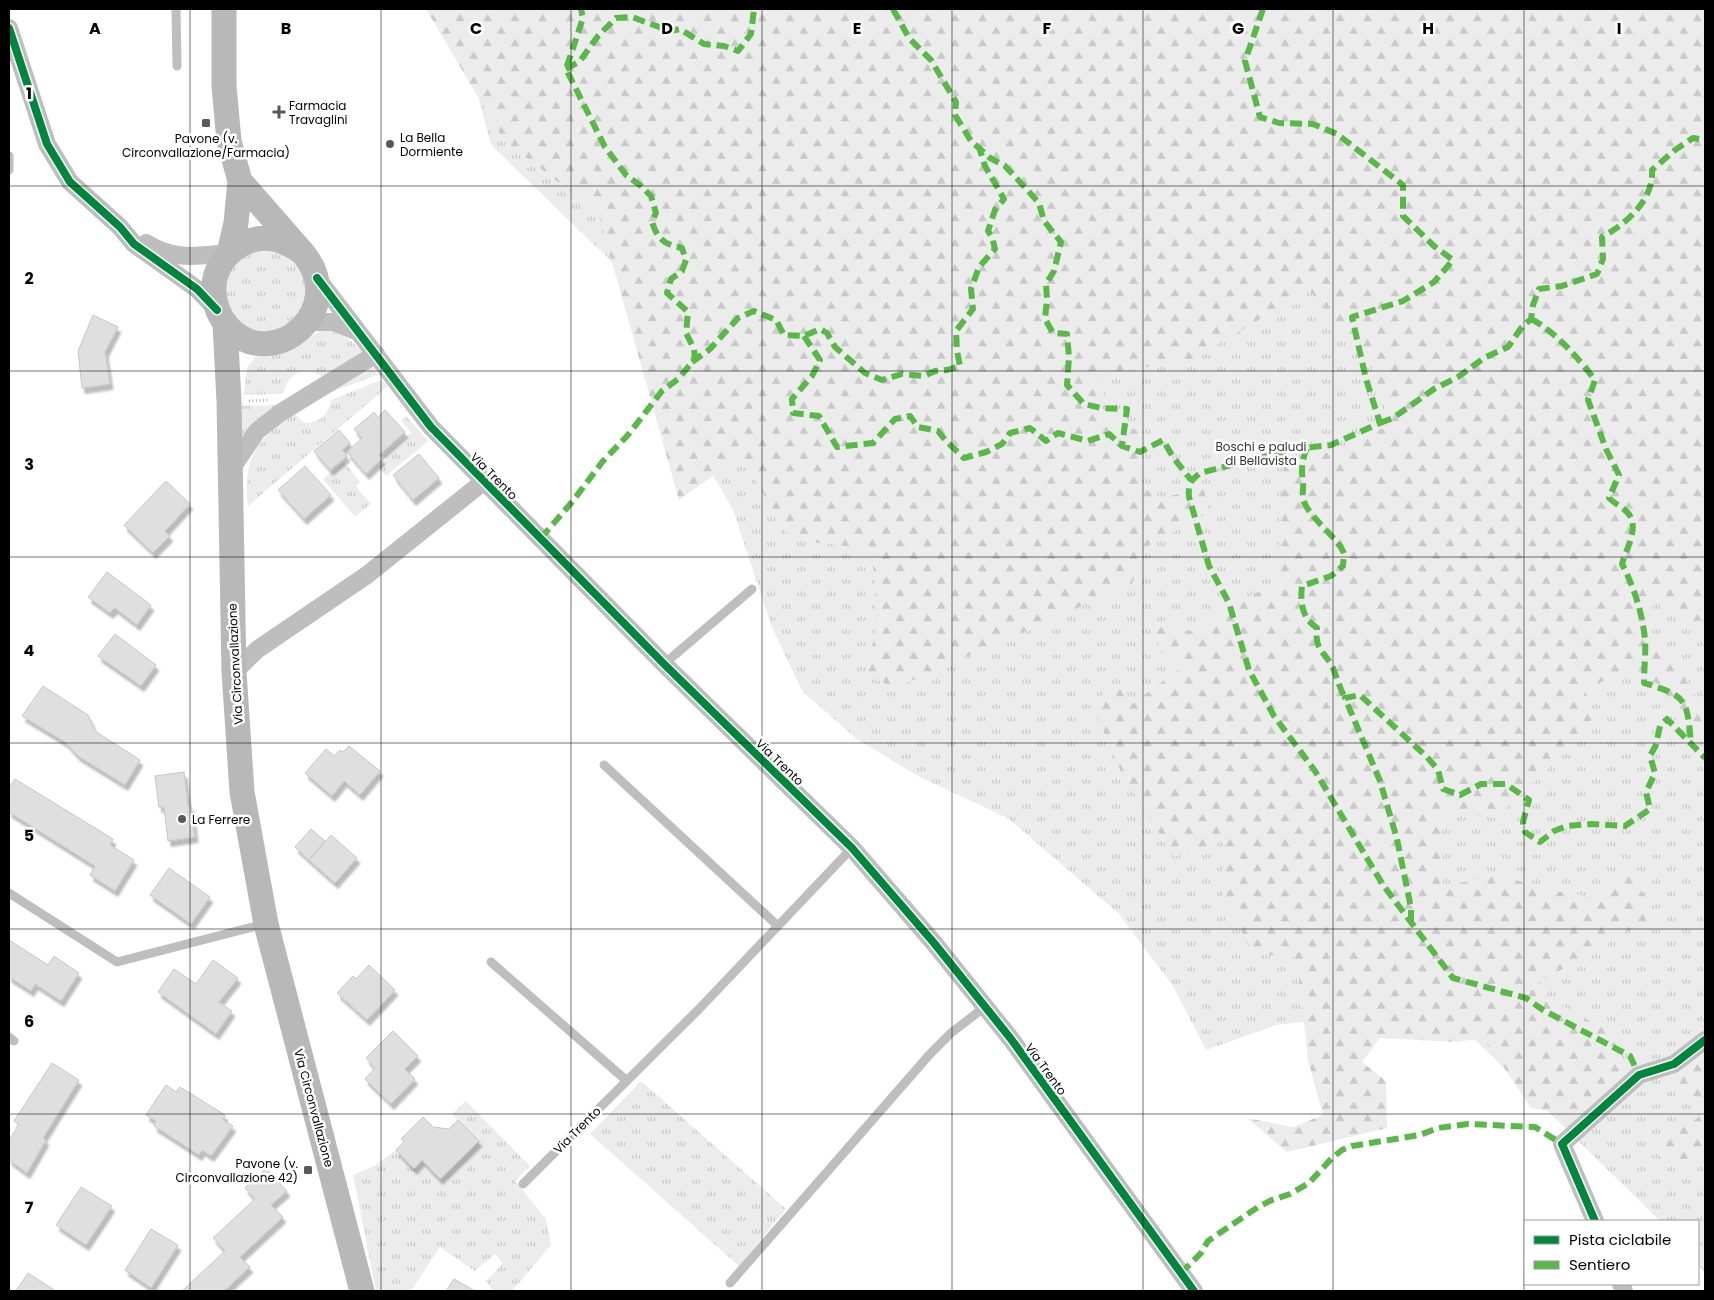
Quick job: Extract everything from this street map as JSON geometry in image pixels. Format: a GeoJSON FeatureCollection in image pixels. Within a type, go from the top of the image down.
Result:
{"type":"FeatureCollection","features":[{"type":"Feature","properties":{"kind":"main road","name":"Via Circonvallazione"},"geometry":{"type":"LineString","coordinates":[[224,9],[224,86],[229,141],[240,181],[236,223],[229,253]]}},
{"type":"Feature","properties":{"kind":"main road","name":"Via Circonvallazione"},"geometry":{"type":"LineString","coordinates":[[221,317],[241,337],[262,343],[275,342],[288,338],[298,332],[308,322],[314,312],[317,301],[317,278],[314,269],[303,253],[240,181]]}},
{"type":"Feature","properties":{"kind":"main road","name":"Via Circonvallazione"},"geometry":{"type":"LineString","coordinates":[[303,253],[292,245],[280,240],[266,238],[246,242],[229,253],[222,262],[216,274],[214,285],[214,298],[221,317],[229,401],[234,672],[242,792],[266,924],[362,1291]]}},
{"type":"Feature","properties":{"kind":"main road","name":"Via Circonvallazione"},"geometry":{"type":"LineString","coordinates":[[229,401],[238,366],[247,354],[262,343]]}},
{"type":"Feature","properties":{"kind":"street"},"geometry":{"type":"LineString","coordinates":[[9,28],[47,144],[70,182],[120,227],[134,244],[197,289],[221,317]]}},
{"type":"Feature","properties":{"kind":"street"},"geometry":{"type":"LineString","coordinates":[[120,227],[159,251],[178,256],[229,253]]}},
{"type":"Feature","properties":{"kind":"street","name":"Via Trento"},"geometry":{"type":"LineString","coordinates":[[317,278],[431,427],[664,664],[852,848],[986,1006],[1194,1291]]}},
{"type":"Feature","properties":{"kind":"street"},"geometry":{"type":"LineString","coordinates":[[308,322],[332,322],[359,332]]}},
{"type":"Feature","properties":{"kind":"street"},"geometry":{"type":"LineString","coordinates":[[229,473],[257,431],[280,413],[376,354]]}},
{"type":"Feature","properties":{"kind":"street","name":"Via Trento"},"geometry":{"type":"LineString","coordinates":[[234,672],[258,649],[367,575],[483,482]]}},
{"type":"Feature","properties":{"kind":"street"},"geometry":{"type":"LineString","coordinates":[[1595,1220],[1562,1144],[1639,1076],[1674,1064],[1705,1040]]}},
{"type":"Feature","properties":{"kind":"lane"},"geometry":{"type":"LineString","coordinates":[[176,9],[177,66]]}},
{"type":"Feature","properties":{"kind":"lane"},"geometry":{"type":"LineString","coordinates":[[9,156],[9,170]]}},
{"type":"Feature","properties":{"kind":"lane"},"geometry":{"type":"LineString","coordinates":[[664,664],[752,590]]}},
{"type":"Feature","properties":{"kind":"lane"},"geometry":{"type":"LineString","coordinates":[[604,765],[778,926]]}},
{"type":"Feature","properties":{"kind":"lane","name":"Via Trento"},"geometry":{"type":"LineString","coordinates":[[523,1184],[699,1009],[852,848]]}},
{"type":"Feature","properties":{"kind":"lane"},"geometry":{"type":"LineString","coordinates":[[9,893],[117,962],[266,924]]}},
{"type":"Feature","properties":{"kind":"lane"},"geometry":{"type":"LineString","coordinates":[[491,962],[627,1081]]}},
{"type":"Feature","properties":{"kind":"lane"},"geometry":{"type":"LineString","coordinates":[[730,1283],[930,1054],[951,1033],[986,1006]]}},
{"type":"Feature","properties":{"kind":"green space","name":"Boschi e paludi di Bellavista"},"geometry":{"type":"Polygon","coordinates":[[[426,9],[1705,9],[1705,619],[1693,622],[1661,592],[1639,630],[1677,661],[1705,714],[1705,720],[1692,731],[1660,685],[1633,668],[1585,689],[1592,719],[1568,750],[1496,818],[1442,810],[1443,886],[1499,875],[1549,890],[1591,897],[1626,866],[1657,915],[1529,988],[1607,1030],[1626,1068],[1575,1116],[1531,1108],[1484,1038],[1456,1042],[1380,1038],[1362,1062],[1386,1081],[1387,1128],[1287,1152],[1247,1118],[1293,1127],[1323,1115],[1308,1060],[1297,957],[1254,954],[1222,898],[1223,841],[1174,857],[1121,772],[1091,703],[1117,684],[1131,705],[1183,666],[1160,652],[1154,626],[1199,632],[1218,612],[1276,583],[1284,464],[1333,451],[1390,425],[1371,362],[1309,290],[1191,360],[1102,374],[1106,421],[1142,431],[1138,485],[1160,498],[1204,489],[1209,512],[1146,547],[1132,584],[895,688],[865,674],[877,627],[872,549],[791,540],[741,456],[679,500],[598,212],[504,141],[426,9]]]}},
{"type":"Feature","properties":{"kind":"green space","name":"Boschi e paludi di Bellavista"},"geometry":{"type":"Polygon","coordinates":[[[455,9],[1705,9],[1705,1273],[1699,1266],[1699,1220],[1659,1220],[1467,1032],[1368,1015],[1276,1025],[1206,1050],[1173,986],[1119,914],[1009,819],[918,776],[857,739],[802,691],[771,625],[733,510],[685,426],[664,337],[608,258],[491,145],[455,9]]]}},
{"type":"Feature","properties":{"kind":"green space"},"geometry":{"type":"Polygon","coordinates":[[[257,248],[287,252],[308,277],[302,316],[266,335],[237,324],[222,293],[233,262],[257,248]]]}},
{"type":"Feature","properties":{"kind":"green space"},"geometry":{"type":"Polygon","coordinates":[[[321,330],[344,336],[363,353],[324,378],[311,372],[304,371],[298,373],[289,381],[283,394],[244,395],[247,368],[255,357],[305,341],[321,330]]]}},
{"type":"Feature","properties":{"kind":"green space"},"geometry":{"type":"Polygon","coordinates":[[[371,365],[378,375],[331,392],[371,365]]]}},
{"type":"Feature","properties":{"kind":"green space"},"geometry":{"type":"Polygon","coordinates":[[[381,380],[388,386],[248,506],[247,476],[250,464],[261,442],[270,432],[293,413],[305,423],[315,421],[326,414],[331,400],[381,380]]]}},
{"type":"Feature","properties":{"kind":"green space"},"geometry":{"type":"Polygon","coordinates":[[[281,405],[238,444],[239,406],[281,405]]]}},
{"type":"Feature","properties":{"kind":"green space"},"geometry":{"type":"Polygon","coordinates":[[[406,416],[428,441],[386,476],[379,467],[387,460],[384,456],[411,433],[401,420],[406,416]]]}},
{"type":"Feature","properties":{"kind":"green space"},"geometry":{"type":"Polygon","coordinates":[[[344,462],[360,482],[356,486],[371,504],[355,517],[323,479],[344,462]]]}},
{"type":"Feature","properties":{"kind":"green space"},"geometry":{"type":"Polygon","coordinates":[[[1705,1049],[1705,1150],[1687,1160],[1658,1163],[1659,1143],[1699,1117],[1670,1075],[1705,1049]]]}},
{"type":"Feature","properties":{"kind":"green space"},"geometry":{"type":"Polygon","coordinates":[[[641,1081],[786,1209],[739,1266],[590,1134],[641,1081]]]}},
{"type":"Feature","properties":{"kind":"green space"},"geometry":{"type":"Polygon","coordinates":[[[466,1101],[530,1166],[515,1181],[546,1219],[551,1245],[512,1291],[493,1291],[486,1281],[503,1263],[495,1254],[475,1271],[440,1247],[411,1291],[376,1291],[353,1175],[374,1166],[396,1150],[413,1169],[422,1160],[441,1179],[479,1141],[452,1114],[466,1101]]]}},
{"type":"Feature","properties":{"kind":"building"},"geometry":{"type":"Polygon","coordinates":[[[93,315],[118,327],[105,352],[110,384],[82,388],[78,351],[93,315]]]}},
{"type":"Feature","properties":{"kind":"building"},"geometry":{"type":"Polygon","coordinates":[[[385,410],[405,432],[379,455],[382,459],[366,474],[347,452],[362,438],[354,429],[374,412],[378,417],[385,410]]]}},
{"type":"Feature","properties":{"kind":"building"},"geometry":{"type":"Polygon","coordinates":[[[339,430],[350,443],[342,450],[347,456],[330,470],[314,451],[339,430]]]}},
{"type":"Feature","properties":{"kind":"building"},"geometry":{"type":"Polygon","coordinates":[[[419,454],[439,478],[413,500],[393,475],[419,454]]]}},
{"type":"Feature","properties":{"kind":"building"},"geometry":{"type":"Polygon","coordinates":[[[305,466],[331,495],[304,519],[278,490],[305,466]]]}},
{"type":"Feature","properties":{"kind":"building"},"geometry":{"type":"Polygon","coordinates":[[[166,481],[190,504],[165,531],[170,536],[153,553],[124,525],[166,481]]]}},
{"type":"Feature","properties":{"kind":"building"},"geometry":{"type":"Polygon","coordinates":[[[107,572],[151,605],[137,625],[115,608],[110,613],[88,597],[107,572]]]}},
{"type":"Feature","properties":{"kind":"building"},"geometry":{"type":"Polygon","coordinates":[[[115,634],[156,665],[141,686],[98,656],[115,634]]]}},
{"type":"Feature","properties":{"kind":"building"},"geometry":{"type":"Polygon","coordinates":[[[43,686],[88,715],[95,731],[140,760],[125,785],[78,756],[65,742],[22,716],[43,686]]]}},
{"type":"Feature","properties":{"kind":"building"},"geometry":{"type":"Polygon","coordinates":[[[349,746],[380,771],[360,795],[344,781],[332,796],[305,773],[326,749],[334,756],[340,750],[343,752],[349,746]]]}},
{"type":"Feature","properties":{"kind":"building"},"geometry":{"type":"Polygon","coordinates":[[[184,772],[188,806],[191,806],[195,837],[168,841],[164,807],[159,807],[155,776],[184,772]]]}},
{"type":"Feature","properties":{"kind":"building"},"geometry":{"type":"Polygon","coordinates":[[[15,779],[113,839],[110,845],[134,860],[115,891],[90,875],[95,866],[9,812],[9,783],[11,785],[15,779]]]}},
{"type":"Feature","properties":{"kind":"building"},"geometry":{"type":"Polygon","coordinates":[[[311,829],[325,841],[309,860],[295,847],[311,829]]]}},
{"type":"Feature","properties":{"kind":"building"},"geometry":{"type":"Polygon","coordinates":[[[331,835],[357,858],[335,883],[309,860],[331,835]]]}},
{"type":"Feature","properties":{"kind":"building"},"geometry":{"type":"Polygon","coordinates":[[[169,868],[210,897],[191,924],[150,895],[169,868]]]}},
{"type":"Feature","properties":{"kind":"building"},"geometry":{"type":"Polygon","coordinates":[[[9,940],[48,965],[54,956],[79,973],[61,1001],[35,984],[31,991],[9,977],[9,940]]]}},
{"type":"Feature","properties":{"kind":"building"},"geometry":{"type":"Polygon","coordinates":[[[213,960],[238,978],[219,1002],[232,1011],[216,1034],[158,992],[174,969],[196,984],[213,960]]]}},
{"type":"Feature","properties":{"kind":"building"},"geometry":{"type":"Polygon","coordinates":[[[369,965],[395,990],[367,1020],[337,993],[353,976],[356,979],[369,965]]]}},
{"type":"Feature","properties":{"kind":"building"},"geometry":{"type":"Polygon","coordinates":[[[393,1031],[418,1056],[405,1069],[415,1079],[391,1104],[365,1079],[375,1068],[366,1058],[393,1031]]]}},
{"type":"Feature","properties":{"kind":"building"},"geometry":{"type":"Polygon","coordinates":[[[52,1063],[79,1080],[43,1138],[46,1140],[27,1173],[9,1160],[9,1141],[19,1124],[14,1121],[52,1063]]]}},
{"type":"Feature","properties":{"kind":"building"},"geometry":{"type":"Polygon","coordinates":[[[166,1085],[176,1092],[180,1087],[225,1115],[223,1120],[233,1126],[211,1156],[202,1150],[199,1155],[154,1126],[156,1121],[146,1115],[166,1085]]]}},
{"type":"Feature","properties":{"kind":"building"},"geometry":{"type":"Polygon","coordinates":[[[423,1117],[433,1127],[449,1129],[458,1120],[479,1141],[440,1179],[422,1160],[414,1169],[396,1150],[404,1142],[401,1139],[423,1117]]]}},
{"type":"Feature","properties":{"kind":"building"},"geometry":{"type":"Polygon","coordinates":[[[266,1168],[287,1191],[271,1205],[283,1217],[240,1257],[250,1267],[224,1291],[182,1291],[225,1251],[213,1238],[255,1199],[245,1188],[266,1168]]]}},
{"type":"Feature","properties":{"kind":"building"},"geometry":{"type":"Polygon","coordinates":[[[81,1187],[112,1206],[86,1245],[56,1225],[81,1187]]]}},
{"type":"Feature","properties":{"kind":"building"},"geometry":{"type":"Polygon","coordinates":[[[151,1229],[178,1245],[151,1288],[125,1270],[151,1229]]]}},
{"type":"Feature","properties":{"kind":"building"},"geometry":{"type":"Polygon","coordinates":[[[28,1273],[56,1291],[16,1291],[28,1273]]]}},
{"type":"Feature","properties":{"kind":"building"},"geometry":{"type":"Polygon","coordinates":[[[454,1279],[475,1291],[446,1291],[454,1279]]]}},
{"type":"Feature","properties":{"kind":"marked path"},"geometry":{"type":"LineString","coordinates":[[541,538],[572,502],[603,461],[628,435],[662,391],[678,379],[695,359],[694,349],[686,333],[688,312],[667,293],[671,279],[682,271],[686,260],[682,248],[666,243],[659,237],[652,222],[656,213],[651,196],[626,175],[605,147],[566,69],[583,18],[581,9]]}},
{"type":"Feature","properties":{"kind":"marked path"},"geometry":{"type":"LineString","coordinates":[[566,69],[580,61],[598,36],[616,18],[632,17],[670,31],[680,29],[704,44],[724,46],[738,51],[751,34],[754,9]]}},
{"type":"Feature","properties":{"kind":"marked path"},"geometry":{"type":"LineString","coordinates":[[893,9],[909,38],[931,60],[956,102],[955,115],[971,141],[990,158],[1005,166],[1039,203],[1044,221],[1061,242],[1054,271],[1046,284],[1045,319],[1053,333],[1067,334],[1069,357],[1067,385],[1084,404],[1101,408],[1127,409],[1122,446]]}},
{"type":"Feature","properties":{"kind":"marked path"},"geometry":{"type":"LineString","coordinates":[[1263,9],[1245,61],[1260,117],[1279,123],[1313,124],[1337,134],[1403,185],[1403,216],[1434,246],[1453,260],[1434,282],[1403,301],[1352,317],[1366,379],[1380,423],[1331,445],[1295,449],[1200,473],[1192,481],[1189,486],[1189,497],[1209,566],[1229,603],[1249,670],[1274,716],[1315,771],[1383,885],[1453,978],[1526,998],[1543,1010],[1630,1056],[1639,1075]]}},
{"type":"Feature","properties":{"kind":"marked path"},"geometry":{"type":"LineString","coordinates":[[1380,423],[1393,418],[1434,389],[1458,377],[1484,358],[1508,347],[1522,327],[1531,319],[1533,305],[1539,289],[1562,286],[1597,274],[1603,259],[1602,237],[1611,232],[1637,210],[1648,191],[1652,170],[1675,150],[1693,138],[1705,140]]}},
{"type":"Feature","properties":{"kind":"marked path"},"geometry":{"type":"LineString","coordinates":[[692,362],[710,349],[738,318],[754,311],[776,320],[784,335],[804,336],[820,329],[827,333],[835,347],[865,373],[882,380],[902,374],[924,376],[935,371],[960,366],[956,331],[973,309],[971,289],[979,267],[995,249],[992,237],[988,231],[995,210],[1004,199],[985,166],[979,147]]}},
{"type":"Feature","properties":{"kind":"marked path"},"geometry":{"type":"LineString","coordinates":[[1531,319],[1549,330],[1574,354],[1595,380],[1588,400],[1606,449],[1619,475],[1609,498],[1628,513],[1633,525],[1631,538],[1622,564],[1634,591],[1644,629],[1644,683],[1669,692],[1677,696],[1682,702],[1688,718],[1691,744]]}},
{"type":"Feature","properties":{"kind":"marked path"},"geometry":{"type":"LineString","coordinates":[[804,336],[820,360],[812,376],[792,399],[793,413],[819,416],[837,447],[873,443],[895,419],[910,416],[918,427],[938,431],[964,458],[986,452],[1002,444],[1010,433],[1030,428],[1046,441],[1058,433],[1088,441],[1109,434],[1122,446],[1140,452],[1163,440],[1173,457],[1191,480]]}},
{"type":"Feature","properties":{"kind":"marked path"},"geometry":{"type":"LineString","coordinates":[[1307,448],[1302,465],[1303,500],[1308,509],[1337,542],[1344,556],[1343,566],[1331,576],[1302,586],[1301,598],[1305,615],[1317,628],[1317,642],[1330,662],[1345,698]]}},
{"type":"Feature","properties":{"kind":"marked path"},"geometry":{"type":"LineString","coordinates":[[1411,922],[1411,908],[1397,839],[1380,781],[1345,698],[1360,695],[1427,757],[1438,770],[1443,789],[1460,795],[1481,784],[1506,784],[1529,800],[1523,822],[1525,832],[1540,842],[1554,831],[1567,826],[1592,824],[1625,826],[1650,809],[1646,792],[1655,773],[1650,756],[1656,745],[1660,726],[1667,719],[1705,758]]}},
{"type":"Feature","properties":{"kind":"marked path"},"geometry":{"type":"LineString","coordinates":[[1181,1273],[1201,1253],[1208,1241],[1258,1207],[1290,1194],[1309,1183],[1332,1158],[1342,1150],[1352,1146],[1420,1135],[1438,1128],[1468,1124],[1535,1127],[1562,1144]]}},
{"type":"Feature","properties":{"kind":"cycle path"},"geometry":{"type":"LineString","coordinates":[[9,28],[47,144],[70,182],[120,227],[134,244],[197,289],[217,310]]}},
{"type":"Feature","properties":{"kind":"cycle path"},"geometry":{"type":"LineString","coordinates":[[317,278],[431,427],[664,664],[852,848],[934,943],[1011,1039],[1194,1291]]}},
{"type":"Feature","properties":{"kind":"cycle path"},"geometry":{"type":"LineString","coordinates":[[1595,1220],[1562,1144],[1639,1075],[1674,1064],[1705,1040]]}},
{"type":"Feature","properties":{"kind":"place","name":"Farmacia Travaglini"},"geometry":{"type":"Point","coordinates":[279,112]}},
{"type":"Feature","properties":{"kind":"place","name":"Pavone (v. Circonvallazione/Farmacia)"},"geometry":{"type":"Point","coordinates":[206,123]}},
{"type":"Feature","properties":{"kind":"place","name":"La Bella Dormiente"},"geometry":{"type":"Point","coordinates":[390,144]}},
{"type":"Feature","properties":{"kind":"place","name":"La Ferrere"},"geometry":{"type":"Point","coordinates":[182,819]}},
{"type":"Feature","properties":{"kind":"place","name":"Pavone (v. Circonvallazione 42)"},"geometry":{"type":"Point","coordinates":[308,1170]}}]}
